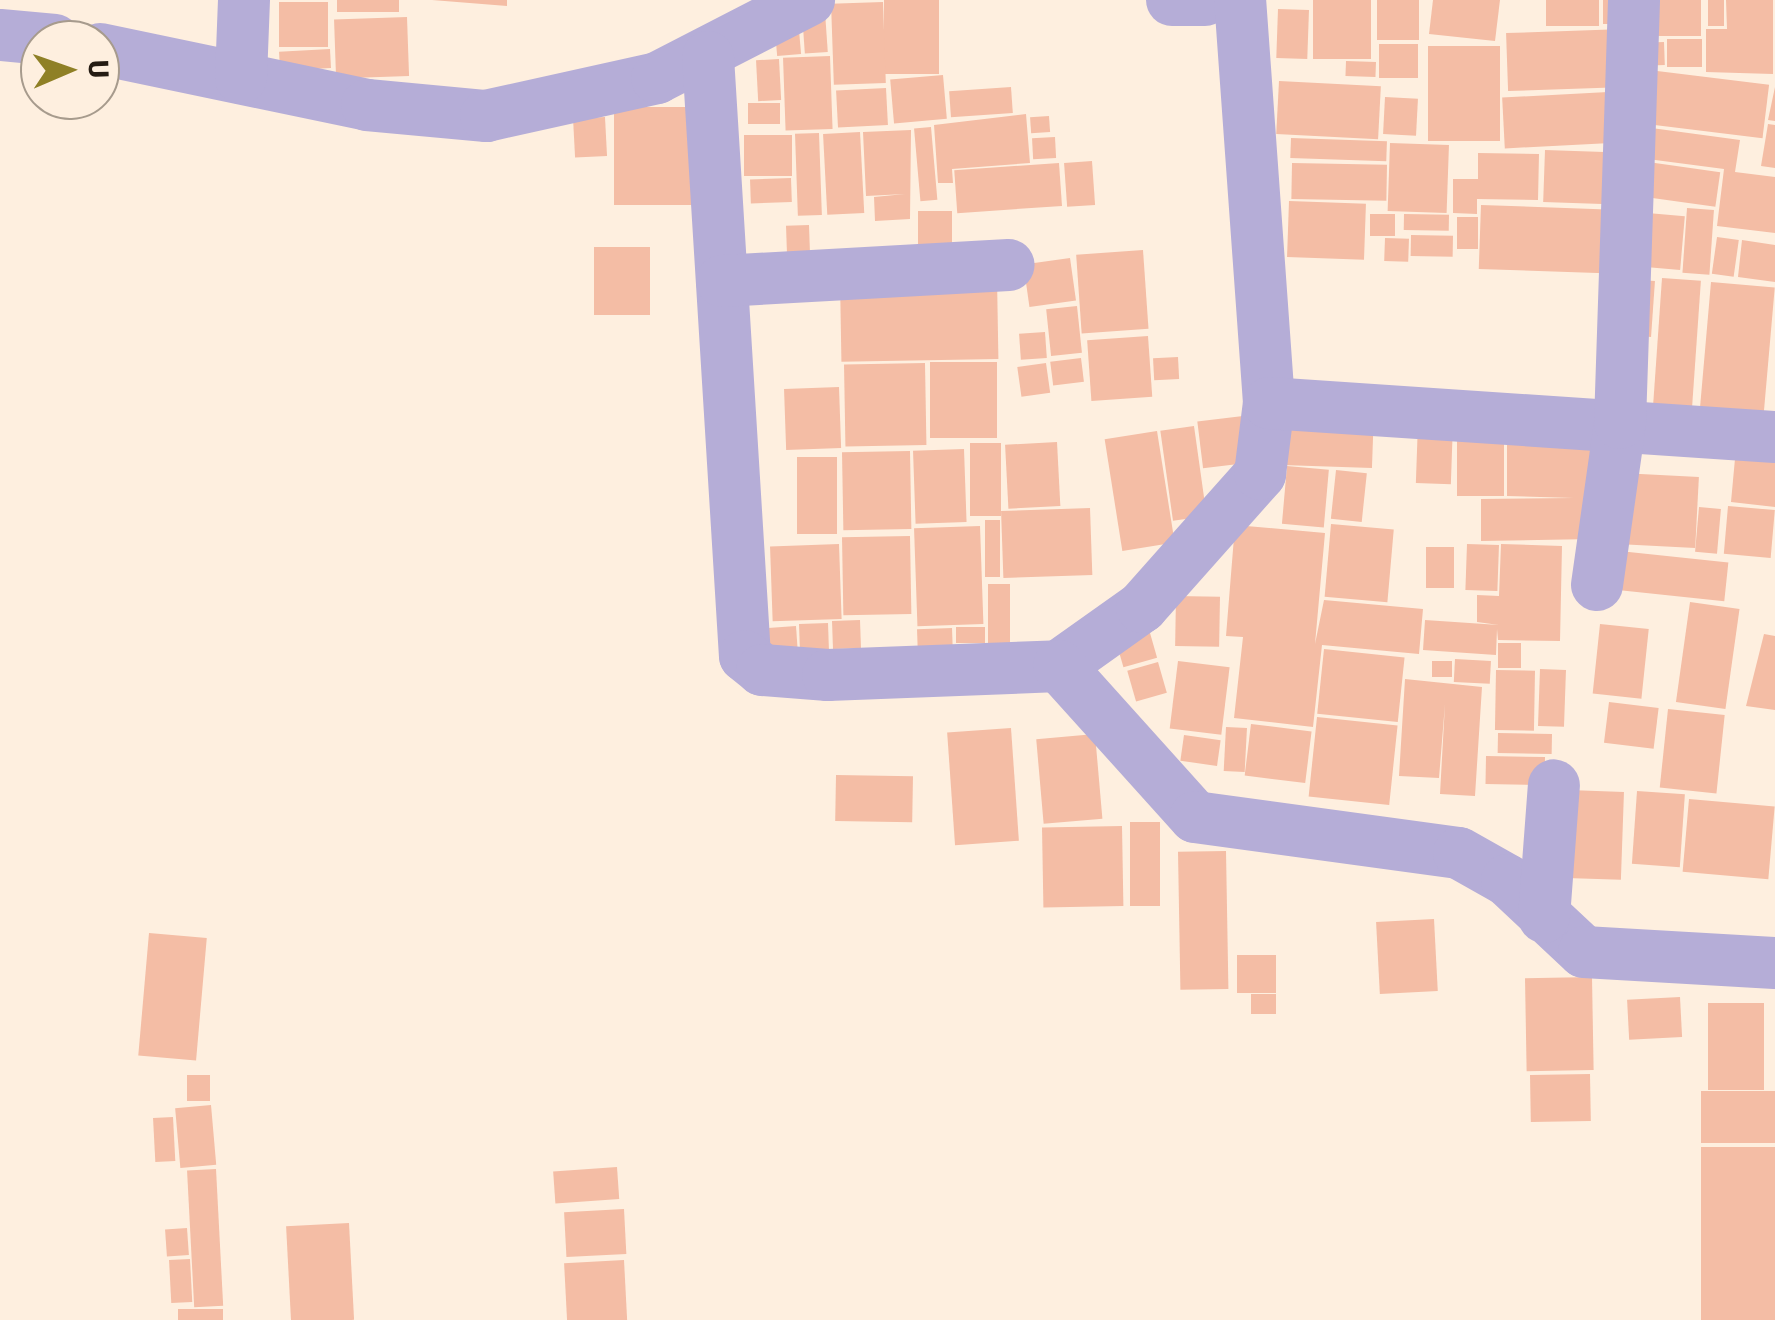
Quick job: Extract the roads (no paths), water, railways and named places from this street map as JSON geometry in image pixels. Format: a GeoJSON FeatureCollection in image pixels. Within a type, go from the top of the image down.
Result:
{"type":"FeatureCollection","features":[{"type":"Feature","properties":{"kind":"street"},"geometry":{"type":"LineString","coordinates":[[241,78],[244,0]]}},
{"type":"Feature","properties":{"kind":"street"},"geometry":{"type":"LineString","coordinates":[[120,53],[367,105],[486,116],[588,98],[708,57],[809,0]]}},
{"type":"Feature","properties":{"kind":"street"},"geometry":{"type":"LineString","coordinates":[[1172,0],[1205,0]]}},
{"type":"Feature","properties":{"kind":"street"},"geometry":{"type":"LineString","coordinates":[[708,57],[745,656],[762,670],[828,675],[1059,666],[1142,606],[1243,501],[1260,474],[1269,403],[1240,0]]}},
{"type":"Feature","properties":{"kind":"street"},"geometry":{"type":"LineString","coordinates":[[1596,586],[1620,423],[1634,0]]}},
{"type":"Feature","properties":{"kind":"street"},"geometry":{"type":"LineString","coordinates":[[722,281],[1008,265]]}},
{"type":"Feature","properties":{"kind":"street"},"geometry":{"type":"LineString","coordinates":[[1269,403],[1620,423],[1775,438]]}},
{"type":"Feature","properties":{"kind":"street"},"geometry":{"type":"LineString","coordinates":[[1059,666],[1195,817],[1459,853],[1486,865],[1584,952],[1775,963]]}},
{"type":"Feature","properties":{"kind":"street"},"geometry":{"type":"LineString","coordinates":[[1544,917],[1554,786]]}}]}
